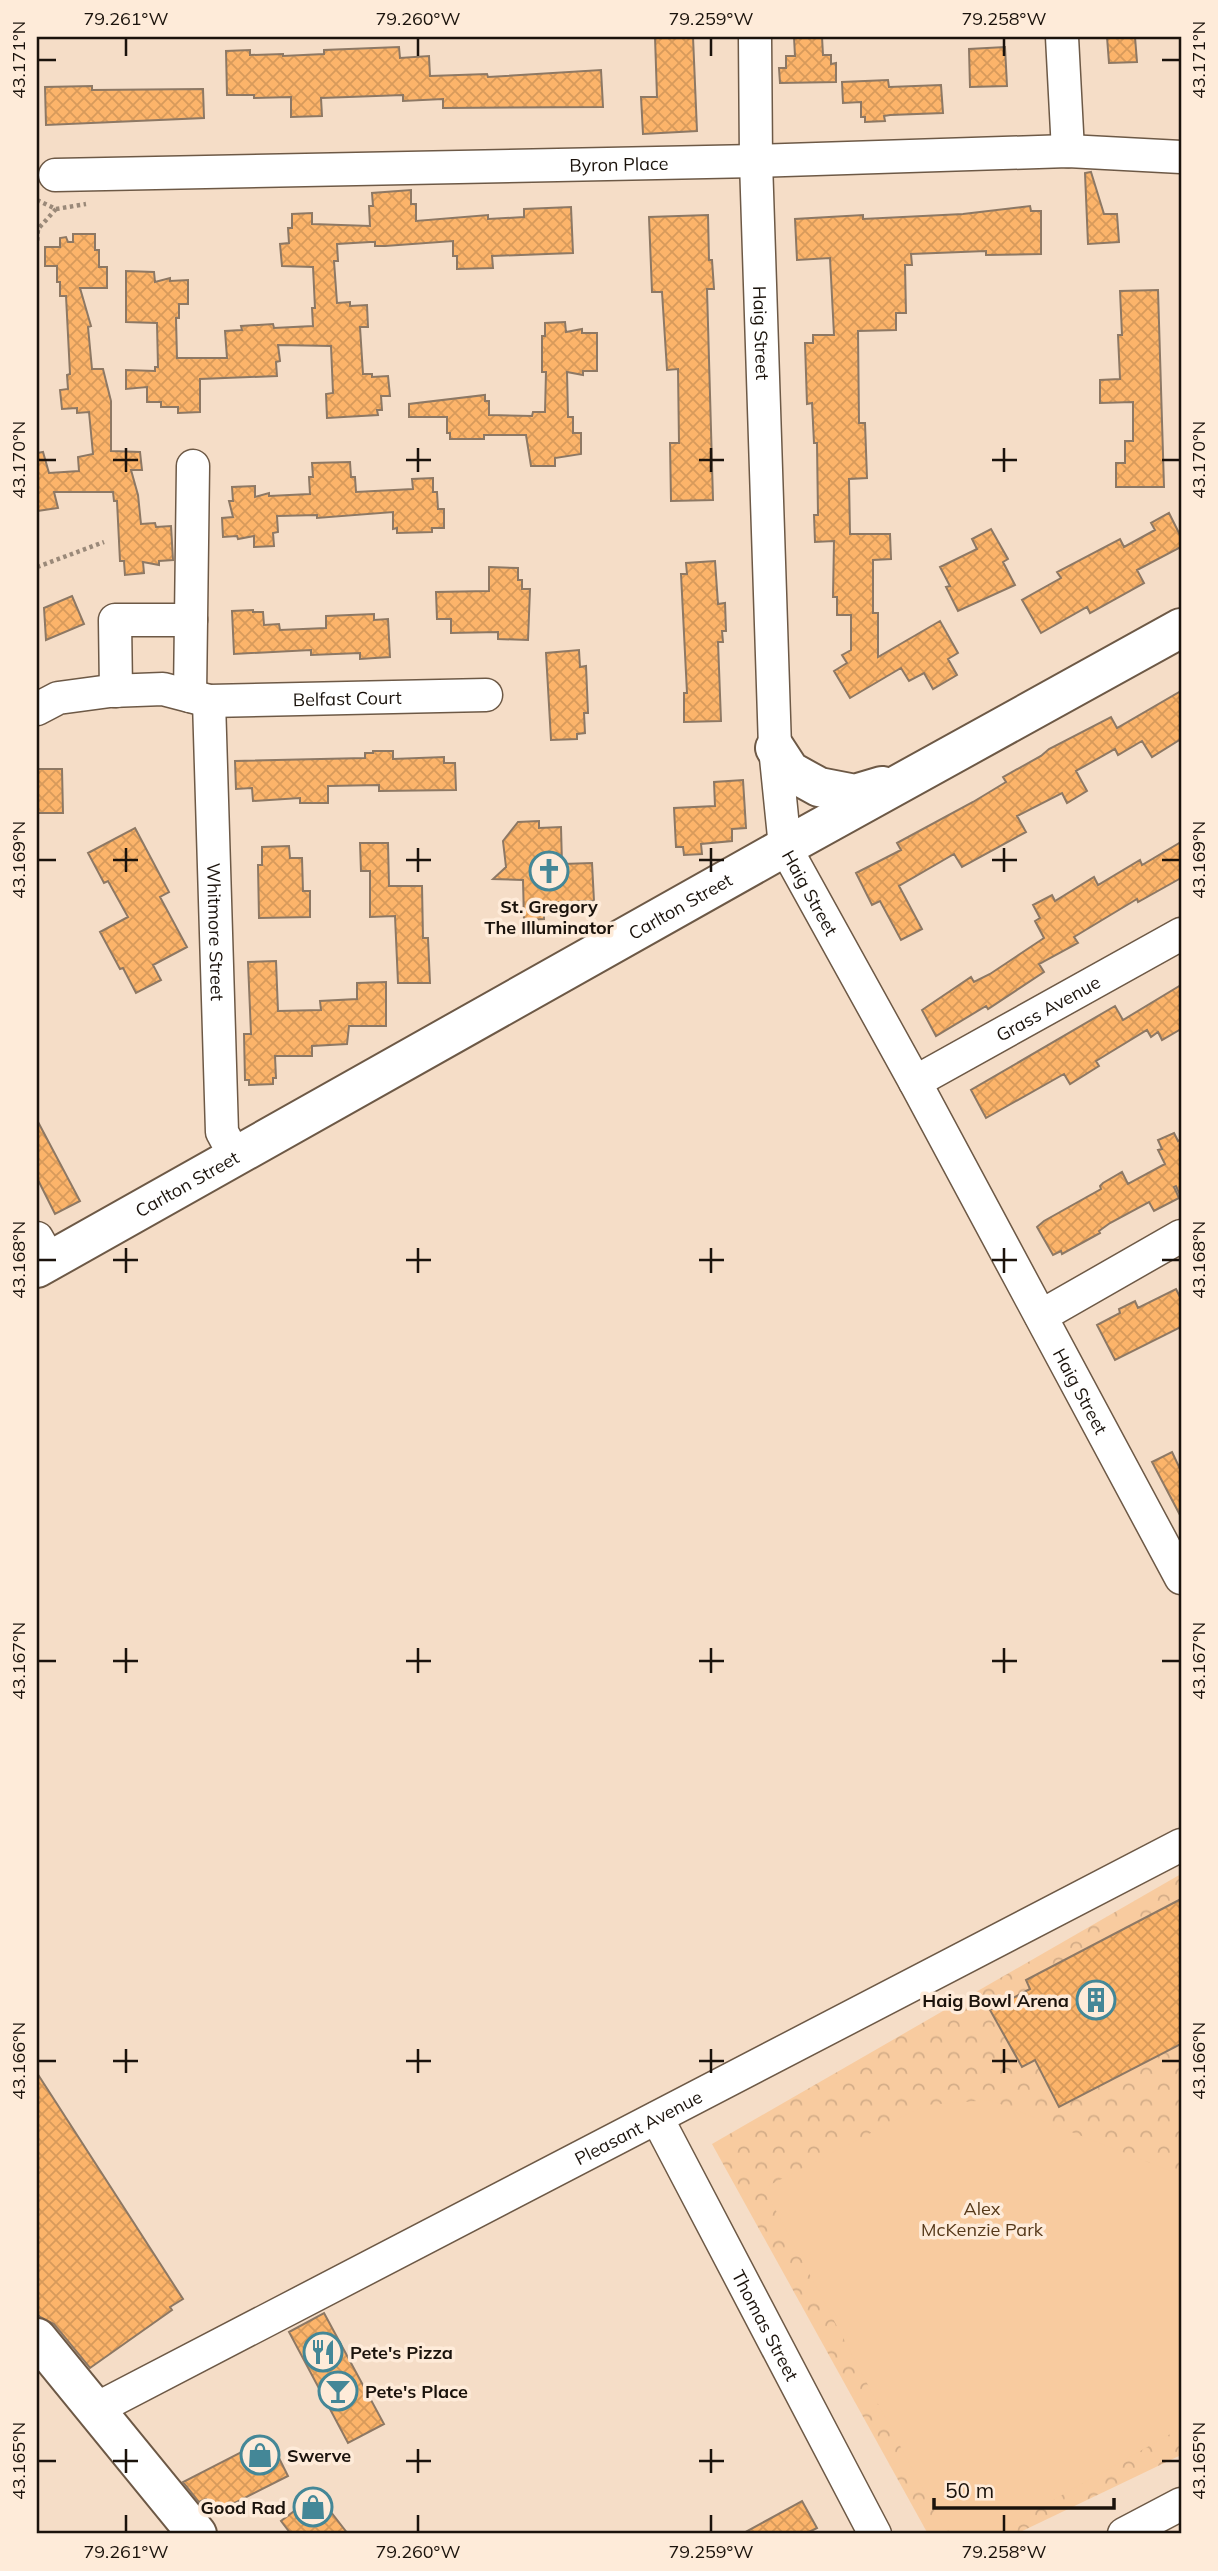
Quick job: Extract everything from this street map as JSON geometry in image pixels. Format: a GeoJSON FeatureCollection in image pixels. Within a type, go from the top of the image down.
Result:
{"type":"FeatureCollection","features":[{"type":"Feature","properties":{"kind":"main road","name":"Carlton Street"},"geometry":{"type":"LineString","coordinates":[[41,1256],[236,1158],[785,847],[1181,628]]}},
{"type":"Feature","properties":{"kind":"main road"},"geometry":{"type":"LineString","coordinates":[[775,748],[790,771],[819,787],[855,794],[907,779]]}},
{"type":"Feature","properties":{"kind":"main road"},"geometry":{"type":"LineString","coordinates":[[37,2338],[197,2534]]}},
{"type":"Feature","properties":{"kind":"street","name":"Haig Street"},"geometry":{"type":"LineString","coordinates":[[755,37],[756,162],[775,748],[785,847],[1041,1316],[1173,1545],[1181,1578]]}},
{"type":"Feature","properties":{"kind":"street"},"geometry":{"type":"LineString","coordinates":[[1062,37],[1068,151]]}},
{"type":"Feature","properties":{"kind":"street","name":"Byron Place"},"geometry":{"type":"LineString","coordinates":[[46,187],[1068,151],[1181,157]]}},
{"type":"Feature","properties":{"kind":"street","name":"Whitmore Street"},"geometry":{"type":"LineString","coordinates":[[194,466],[191,621],[200,699],[222,1132],[236,1158]]}},
{"type":"Feature","properties":{"kind":"street"},"geometry":{"type":"LineString","coordinates":[[116,691],[115,620],[191,621]]}},
{"type":"Feature","properties":{"kind":"street","name":"Belfast Court"},"geometry":{"type":"LineString","coordinates":[[37,709],[58,698],[163,689],[200,699],[486,695]]}},
{"type":"Feature","properties":{"kind":"street","name":"Grass Avenue"},"geometry":{"type":"LineString","coordinates":[[915,1082],[1181,934]]}},
{"type":"Feature","properties":{"kind":"street"},"geometry":{"type":"LineString","coordinates":[[1041,1316],[1181,1236]]}},
{"type":"Feature","properties":{"kind":"street","name":"Pleasant Avenue"},"geometry":{"type":"LineString","coordinates":[[96,2409],[1181,1845]]}},
{"type":"Feature","properties":{"kind":"street","name":"Thomas Street"},"geometry":{"type":"LineString","coordinates":[[657,2118],[875,2534]]}},
{"type":"Feature","properties":{"kind":"street"},"geometry":{"type":"LineString","coordinates":[[1124,2534],[1181,2504]]}},
{"type":"Feature","properties":{"kind":"path"},"geometry":{"type":"LineString","coordinates":[[37,244],[38,229],[56,209],[46,187]]}},
{"type":"Feature","properties":{"kind":"path"},"geometry":{"type":"LineString","coordinates":[[37,567],[104,542]]}},
{"type":"Feature","properties":{"kind":"green space","name":"Alex McKenzie Park"},"geometry":{"type":"Polygon","coordinates":[[[1181,1874],[1181,2455],[1016,2534],[928,2534],[712,2144],[1181,1874]]]}},
{"type":"Feature","properties":{"kind":"green space","name":"Alex McKenzie Park"},"geometry":{"type":"Polygon","coordinates":[[[990,2100],[1181,2175],[1181,2428],[993,2534],[960,2534],[944,2529],[764,2188],[925,2105],[990,2100]]]}},
{"type":"Feature","properties":{"kind":"building"},"geometry":{"type":"Polygon","coordinates":[[[655,37],[693,37],[697,131],[643,134],[641,97],[657,97],[655,37]]]}},
{"type":"Feature","properties":{"kind":"building"},"geometry":{"type":"Polygon","coordinates":[[[794,37],[822,37],[823,55],[831,55],[831,64],[836,63],[836,82],[780,83],[779,68],[786,68],[786,56],[795,56],[794,37]]]}},
{"type":"Feature","properties":{"kind":"building"},"geometry":{"type":"Polygon","coordinates":[[[1107,37],[1135,37],[1137,62],[1109,63],[1107,37]]]}},
{"type":"Feature","properties":{"kind":"building"},"geometry":{"type":"Polygon","coordinates":[[[399,47],[400,58],[429,56],[430,76],[487,74],[488,77],[601,70],[603,107],[443,108],[443,99],[403,101],[403,95],[321,98],[322,116],[291,117],[291,97],[254,98],[254,95],[227,95],[226,51],[250,50],[250,55],[283,56],[324,54],[324,50],[399,47]]]}},
{"type":"Feature","properties":{"kind":"building"},"geometry":{"type":"Polygon","coordinates":[[[1005,47],[1007,86],[970,87],[969,49],[1005,47]]]}},
{"type":"Feature","properties":{"kind":"building"},"geometry":{"type":"Polygon","coordinates":[[[888,80],[889,87],[941,85],[943,113],[890,115],[884,116],[885,121],[865,122],[865,117],[861,117],[861,102],[843,103],[842,82],[888,80]]]}},
{"type":"Feature","properties":{"kind":"building"},"geometry":{"type":"Polygon","coordinates":[[[92,86],[92,90],[203,89],[204,118],[46,125],[45,87],[92,86]]]}},
{"type":"Feature","properties":{"kind":"building"},"geometry":{"type":"Polygon","coordinates":[[[1091,172],[1104,214],[1117,214],[1119,242],[1088,244],[1085,173],[1091,172]]]}},
{"type":"Feature","properties":{"kind":"building"},"geometry":{"type":"Polygon","coordinates":[[[411,190],[411,204],[416,204],[416,221],[488,215],[488,219],[524,217],[524,209],[571,207],[573,253],[492,256],[493,268],[457,269],[457,256],[453,256],[453,241],[385,246],[375,246],[375,242],[337,244],[338,261],[334,261],[337,303],[350,302],[350,306],[367,305],[368,327],[360,327],[363,374],[372,374],[372,377],[388,376],[390,396],[381,396],[382,410],[377,410],[378,415],[327,418],[326,394],[333,393],[331,346],[278,345],[280,361],[276,362],[277,376],[200,379],[200,412],[178,413],[178,407],[161,407],[161,402],[147,402],[147,387],[126,389],[126,370],[155,371],[155,367],[158,367],[157,323],[126,322],[126,271],[154,272],[155,282],[170,278],[170,281],[188,280],[188,304],[179,304],[179,318],[176,318],[177,358],[227,358],[225,331],[242,330],[241,326],[273,324],[274,328],[313,326],[313,267],[282,266],[280,244],[289,243],[288,228],[292,228],[292,214],[312,213],[312,224],[370,226],[369,206],[373,206],[372,193],[411,190]]]}},
{"type":"Feature","properties":{"kind":"building"},"geometry":{"type":"Polygon","coordinates":[[[1030,206],[1031,211],[1041,211],[1041,254],[986,255],[986,251],[911,254],[912,265],[905,265],[906,313],[896,313],[896,330],[858,331],[859,423],[865,423],[867,478],[849,479],[850,534],[890,534],[891,559],[873,560],[873,613],[878,613],[878,657],[940,621],[958,653],[948,659],[957,675],[933,689],[924,673],[909,681],[901,668],[850,698],[834,671],[847,663],[842,655],[851,650],[851,615],[837,615],[837,597],[833,597],[834,541],[815,542],[814,515],[818,515],[817,443],[814,443],[812,403],[807,404],[805,343],[813,343],[813,335],[834,335],[830,258],[797,260],[795,219],[963,214],[1030,206]]]}},
{"type":"Feature","properties":{"kind":"building"},"geometry":{"type":"Polygon","coordinates":[[[708,215],[709,260],[712,260],[714,289],[707,289],[713,500],[671,501],[670,443],[679,443],[678,369],[667,370],[662,292],[652,292],[649,217],[708,215]]]}},
{"type":"Feature","properties":{"kind":"building"},"geometry":{"type":"Polygon","coordinates":[[[73,234],[95,234],[99,267],[107,267],[107,288],[80,288],[91,326],[88,327],[92,369],[103,369],[111,401],[111,451],[140,452],[142,470],[131,470],[138,495],[141,524],[171,526],[173,560],[159,561],[159,565],[143,562],[144,573],[125,575],[124,561],[120,561],[117,501],[114,501],[113,492],[54,492],[58,508],[37,511],[37,453],[43,452],[49,473],[79,471],[78,457],[93,454],[89,412],[77,413],[77,408],[62,409],[60,390],[68,389],[67,375],[70,374],[66,296],[60,296],[57,266],[45,266],[45,247],[60,247],[60,238],[66,237],[68,242],[73,242],[73,234]]]}},
{"type":"Feature","properties":{"kind":"building"},"geometry":{"type":"Polygon","coordinates":[[[1158,290],[1164,487],[1116,487],[1116,463],[1125,463],[1125,441],[1133,441],[1133,402],[1100,403],[1100,380],[1120,379],[1120,291],[1158,290]]]}},
{"type":"Feature","properties":{"kind":"building"},"geometry":{"type":"Polygon","coordinates":[[[565,322],[566,332],[582,329],[582,333],[597,333],[597,371],[583,371],[583,375],[567,372],[568,417],[573,417],[573,433],[581,433],[581,454],[555,458],[555,466],[531,466],[526,435],[484,435],[484,439],[450,439],[450,433],[447,433],[447,417],[409,417],[409,404],[485,395],[485,401],[489,401],[489,415],[532,416],[533,412],[545,412],[546,372],[542,372],[542,336],[545,336],[545,323],[565,322]]]}},
{"type":"Feature","properties":{"kind":"building"},"geometry":{"type":"Polygon","coordinates":[[[350,462],[356,492],[413,489],[412,479],[433,478],[433,492],[437,492],[438,509],[444,509],[444,528],[432,528],[432,532],[397,533],[397,528],[393,529],[393,512],[317,518],[317,515],[277,516],[278,532],[273,533],[274,546],[254,547],[254,536],[238,539],[237,536],[223,537],[222,518],[233,517],[229,501],[233,501],[232,487],[255,486],[255,497],[269,493],[269,496],[310,494],[312,463],[350,462]]]}},
{"type":"Feature","properties":{"kind":"building"},"geometry":{"type":"Polygon","coordinates":[[[1169,513],[1181,537],[1181,547],[1137,570],[1144,583],[1090,613],[1087,607],[1041,633],[1022,600],[1061,578],[1057,572],[1120,539],[1124,547],[1155,530],[1151,523],[1169,513]]]}},
{"type":"Feature","properties":{"kind":"building"},"geometry":{"type":"Polygon","coordinates":[[[991,529],[1008,559],[1003,562],[1015,585],[958,611],[940,567],[977,549],[972,539],[991,529]]]}},
{"type":"Feature","properties":{"kind":"building"},"geometry":{"type":"Polygon","coordinates":[[[715,561],[718,604],[725,603],[726,631],[722,631],[723,642],[718,642],[721,721],[684,722],[684,693],[687,693],[681,574],[687,574],[686,563],[715,561]]]}},
{"type":"Feature","properties":{"kind":"building"},"geometry":{"type":"Polygon","coordinates":[[[489,567],[518,568],[518,580],[522,580],[522,589],[530,589],[528,640],[498,639],[498,632],[451,633],[451,619],[437,619],[436,592],[489,591],[489,567]]]}},
{"type":"Feature","properties":{"kind":"building"},"geometry":{"type":"Polygon","coordinates":[[[72,596],[84,624],[46,640],[44,608],[72,596]]]}},
{"type":"Feature","properties":{"kind":"building"},"geometry":{"type":"Polygon","coordinates":[[[232,611],[263,612],[264,625],[279,624],[280,630],[326,628],[326,616],[374,614],[374,620],[388,619],[390,657],[360,659],[360,653],[311,655],[311,650],[234,654],[232,611]]]}},
{"type":"Feature","properties":{"kind":"building"},"geometry":{"type":"Polygon","coordinates":[[[579,650],[580,667],[586,666],[588,713],[584,713],[585,733],[577,734],[577,739],[551,740],[546,653],[579,650]]]}},
{"type":"Feature","properties":{"kind":"building"},"geometry":{"type":"Polygon","coordinates":[[[1181,691],[1181,739],[1152,757],[1142,741],[1118,755],[1115,749],[1076,771],[1087,791],[1067,803],[1062,793],[1017,816],[1026,832],[962,867],[954,854],[899,886],[922,929],[901,940],[880,901],[872,905],[856,873],[901,850],[897,843],[1006,782],[1003,777],[1049,749],[1111,717],[1117,728],[1181,691]]]}},
{"type":"Feature","properties":{"kind":"building"},"geometry":{"type":"Polygon","coordinates":[[[393,751],[393,759],[444,757],[444,763],[455,763],[456,790],[379,791],[379,785],[328,786],[328,803],[300,803],[300,798],[253,801],[252,788],[236,789],[235,761],[365,758],[365,753],[393,751]]]}},
{"type":"Feature","properties":{"kind":"building"},"geometry":{"type":"Polygon","coordinates":[[[37,769],[62,769],[63,813],[37,813],[37,769]]]}},
{"type":"Feature","properties":{"kind":"building"},"geometry":{"type":"Polygon","coordinates":[[[743,780],[746,828],[732,829],[732,841],[701,844],[702,854],[684,855],[683,847],[676,847],[674,808],[715,806],[714,782],[743,780]]]}},
{"type":"Feature","properties":{"kind":"building","name":"St. Gregory The Illuminator"},"geometry":{"type":"Polygon","coordinates":[[[539,821],[539,828],[561,827],[562,864],[592,863],[594,901],[544,903],[544,919],[524,920],[523,880],[493,879],[506,867],[503,841],[518,822],[539,821]]]}},
{"type":"Feature","properties":{"kind":"building"},"geometry":{"type":"Polygon","coordinates":[[[135,828],[169,892],[160,897],[187,947],[153,965],[161,980],[136,993],[100,932],[128,917],[108,881],[104,883],[88,853],[135,828]]]}},
{"type":"Feature","properties":{"kind":"building"},"geometry":{"type":"Polygon","coordinates":[[[1181,842],[1181,878],[1138,902],[1137,899],[1074,937],[1078,943],[1039,964],[1044,972],[988,1009],[986,1006],[936,1036],[922,1010],[971,977],[974,982],[990,974],[1044,938],[1035,921],[1040,918],[1033,905],[1052,895],[1055,901],[1094,877],[1098,885],[1140,860],[1142,865],[1181,842]]]}},
{"type":"Feature","properties":{"kind":"building"},"geometry":{"type":"Polygon","coordinates":[[[360,843],[388,843],[389,886],[422,886],[423,938],[428,938],[430,983],[398,983],[395,916],[370,917],[370,871],[361,871],[360,843]]]}},
{"type":"Feature","properties":{"kind":"building"},"geometry":{"type":"Polygon","coordinates":[[[289,846],[290,858],[302,858],[303,891],[310,891],[310,917],[259,918],[258,865],[262,865],[262,847],[289,846]]]}},
{"type":"Feature","properties":{"kind":"building"},"geometry":{"type":"Polygon","coordinates":[[[276,961],[278,1011],[321,1010],[320,1001],[357,999],[357,983],[386,982],[386,1026],[349,1026],[347,1044],[312,1046],[312,1056],[275,1056],[276,1078],[273,1078],[273,1084],[249,1085],[249,1080],[245,1080],[244,1034],[251,1034],[248,962],[276,961]]]}},
{"type":"Feature","properties":{"kind":"building"},"geometry":{"type":"Polygon","coordinates":[[[1181,985],[1181,1029],[1162,1040],[1158,1032],[1151,1037],[1147,1030],[1096,1061],[1099,1066],[1070,1084],[1064,1074],[986,1118],[971,1090],[1115,1006],[1123,1020],[1181,985]]]}},
{"type":"Feature","properties":{"kind":"building"},"geometry":{"type":"Polygon","coordinates":[[[37,1120],[80,1201],[55,1214],[37,1178],[37,1120]]]}},
{"type":"Feature","properties":{"kind":"building"},"geometry":{"type":"Polygon","coordinates":[[[1174,1133],[1178,1141],[1181,1139],[1181,1197],[1176,1186],[1174,1187],[1179,1198],[1154,1211],[1149,1202],[1062,1254],[1061,1251],[1053,1255],[1037,1227],[1101,1189],[1103,1183],[1122,1172],[1128,1184],[1165,1164],[1158,1150],[1162,1149],[1158,1140],[1174,1133]]]}},
{"type":"Feature","properties":{"kind":"building"},"geometry":{"type":"Polygon","coordinates":[[[1176,1289],[1181,1299],[1181,1327],[1115,1360],[1097,1325],[1120,1313],[1119,1309],[1135,1301],[1138,1308],[1176,1289]]]}},
{"type":"Feature","properties":{"kind":"building"},"geometry":{"type":"Polygon","coordinates":[[[1172,1452],[1181,1471],[1181,1517],[1152,1462],[1172,1452]]]}},
{"type":"Feature","properties":{"kind":"building","name":"Haig Bowl Arena"},"geometry":{"type":"Polygon","coordinates":[[[1181,1899],[1181,2044],[1059,2107],[1035,2060],[1022,2067],[990,2010],[1030,1989],[1026,1980],[1181,1899]]]}},
{"type":"Feature","properties":{"kind":"building"},"geometry":{"type":"Polygon","coordinates":[[[37,2073],[183,2299],[170,2307],[172,2310],[90,2368],[54,2324],[37,2313],[37,2073]]]}},
{"type":"Feature","properties":{"kind":"building"},"geometry":{"type":"Polygon","coordinates":[[[324,2313],[384,2424],[348,2443],[289,2332],[324,2313]]]}},
{"type":"Feature","properties":{"kind":"building"},"geometry":{"type":"Polygon","coordinates":[[[269,2438],[288,2476],[213,2514],[206,2499],[199,2502],[183,2482],[269,2438]]]}},
{"type":"Feature","properties":{"kind":"building","name":"Good Rad"},"geometry":{"type":"Polygon","coordinates":[[[317,2494],[348,2534],[291,2534],[281,2521],[317,2494]]]}},
{"type":"Feature","properties":{"kind":"building"},"geometry":{"type":"Polygon","coordinates":[[[802,2501],[817,2528],[805,2534],[742,2534],[802,2501]]]}},
{"type":"Feature","properties":{"kind":"place","name":"St. Gregory The Illuminator"},"geometry":{"type":"Point","coordinates":[549,871]}},
{"type":"Feature","properties":{"kind":"place","name":"Haig Bowl Arena"},"geometry":{"type":"Point","coordinates":[1096,2000]}},
{"type":"Feature","properties":{"kind":"place","name":"Pete's Pizza"},"geometry":{"type":"Point","coordinates":[323,2352]}},
{"type":"Feature","properties":{"kind":"place","name":"Pete's Place"},"geometry":{"type":"Point","coordinates":[338,2391]}},
{"type":"Feature","properties":{"kind":"place","name":"Swerve"},"geometry":{"type":"Point","coordinates":[260,2455]}},
{"type":"Feature","properties":{"kind":"place","name":"Good Rad"},"geometry":{"type":"Point","coordinates":[313,2507]}}]}
